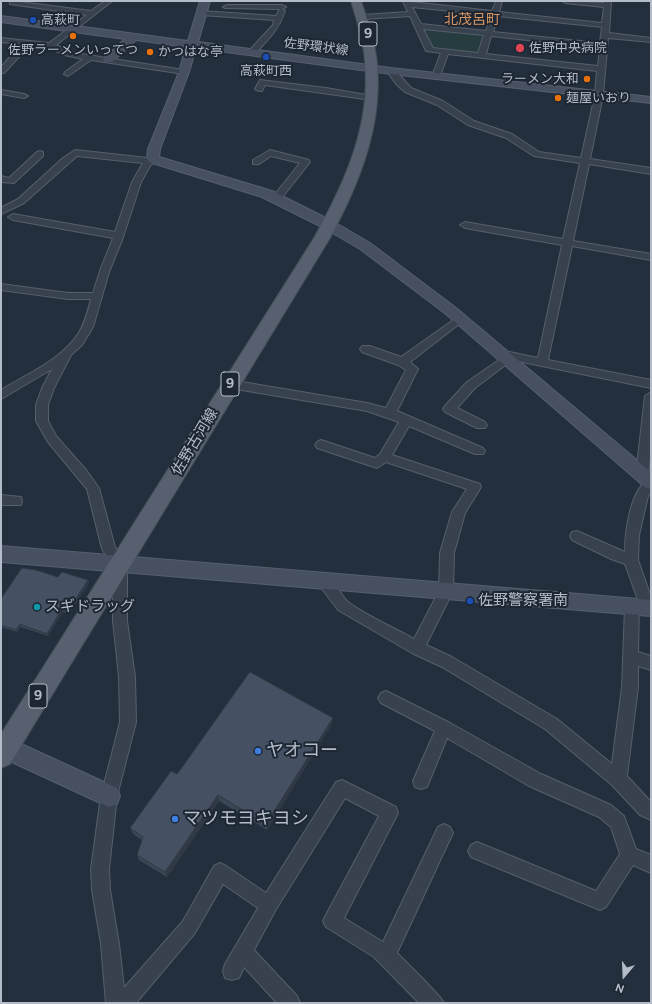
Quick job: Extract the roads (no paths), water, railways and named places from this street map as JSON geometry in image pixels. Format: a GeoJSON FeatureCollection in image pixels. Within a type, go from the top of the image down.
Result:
{"type":"FeatureCollection","features":[{"type":"Feature","properties":{"kind":"main road","name":"佐野古河線"},"geometry":{"type":"LineString","coordinates":[[4,752],[329,224],[357,164],[366,134],[372,98],[371,50],[363,17],[356,1]]}},
{"type":"Feature","properties":{"kind":"street"},"geometry":{"type":"LineString","coordinates":[[15,1],[12,3],[91,13]]}},
{"type":"Feature","properties":{"kind":"street"},"geometry":{"type":"LineString","coordinates":[[51,45],[70,28],[109,1]]}},
{"type":"Feature","properties":{"kind":"street"},"geometry":{"type":"LineString","coordinates":[[481,56],[499,1]]}},
{"type":"Feature","properties":{"kind":"street"},"geometry":{"type":"LineString","coordinates":[[542,362],[599,95],[606,25],[607,3],[564,1]]}},
{"type":"Feature","properties":{"kind":"street"},"geometry":{"type":"LineString","coordinates":[[407,3],[494,14],[606,25]]}},
{"type":"Feature","properties":{"kind":"street"},"geometry":{"type":"LineString","coordinates":[[407,3],[420,26],[429,49],[601,69]]}},
{"type":"Feature","properties":{"kind":"street"},"geometry":{"type":"LineString","coordinates":[[203,7],[283,4],[280,18],[276,26],[251,53]]}},
{"type":"Feature","properties":{"kind":"street"},"geometry":{"type":"LineString","coordinates":[[203,7],[280,18]]}},
{"type":"Feature","properties":{"kind":"street"},"geometry":{"type":"LineString","coordinates":[[116,1003],[101,890],[100,869],[109,796],[128,722],[127,677],[120,621],[120,565],[109,549],[92,488],[82,473],[52,439],[42,421],[42,405],[48,388],[66,354],[84,334],[104,272],[119,236],[137,182],[152,156],[184,72],[203,7]]}},
{"type":"Feature","properties":{"kind":"street"},"geometry":{"type":"LineString","coordinates":[[363,17],[412,14]]}},
{"type":"Feature","properties":{"kind":"street","name":"佐野環状線"},"geometry":{"type":"LineString","coordinates":[[1,19],[391,71],[651,100]]}},
{"type":"Feature","properties":{"kind":"street"},"geometry":{"type":"LineString","coordinates":[[420,26],[604,46]]}},
{"type":"Feature","properties":{"kind":"street"},"geometry":{"type":"LineString","coordinates":[[605,35],[651,40]]}},
{"type":"Feature","properties":{"kind":"street"},"geometry":{"type":"LineString","coordinates":[[108,60],[133,37]]}},
{"type":"Feature","properties":{"kind":"street"},"geometry":{"type":"LineString","coordinates":[[1,40],[51,45],[67,53],[184,72]]}},
{"type":"Feature","properties":{"kind":"street"},"geometry":{"type":"LineString","coordinates":[[1,71],[28,43]]}},
{"type":"Feature","properties":{"kind":"street"},"geometry":{"type":"LineString","coordinates":[[436,76],[445,52]]}},
{"type":"Feature","properties":{"kind":"street"},"geometry":{"type":"LineString","coordinates":[[68,74],[90,57]]}},
{"type":"Feature","properties":{"kind":"street"},"geometry":{"type":"LineString","coordinates":[[391,71],[399,82],[408,90],[440,104],[471,123],[509,136],[537,154],[651,171]]}},
{"type":"Feature","properties":{"kind":"street"},"geometry":{"type":"LineString","coordinates":[[259,89],[263,82],[326,90],[372,98]]}},
{"type":"Feature","properties":{"kind":"street"},"geometry":{"type":"LineString","coordinates":[[1,92],[24,96]]}},
{"type":"Feature","properties":{"kind":"street"},"geometry":{"type":"LineString","coordinates":[[1,211],[13,207],[21,202],[49,174],[76,152],[150,160],[277,198],[329,224],[384,259],[459,319],[648,480]]}},
{"type":"Feature","properties":{"kind":"street"},"geometry":{"type":"LineString","coordinates":[[256,162],[270,153],[306,162],[277,198]]}},
{"type":"Feature","properties":{"kind":"street"},"geometry":{"type":"LineString","coordinates":[[1,179],[11,181],[40,154]]}},
{"type":"Feature","properties":{"kind":"street"},"geometry":{"type":"LineString","coordinates":[[25,169],[49,174]]}},
{"type":"Feature","properties":{"kind":"street"},"geometry":{"type":"LineString","coordinates":[[13,217],[119,236]]}},
{"type":"Feature","properties":{"kind":"street"},"geometry":{"type":"LineString","coordinates":[[465,225],[651,257]]}},
{"type":"Feature","properties":{"kind":"street"},"geometry":{"type":"LineString","coordinates":[[1,287],[68,296],[97,296]]}},
{"type":"Feature","properties":{"kind":"street"},"geometry":{"type":"LineString","coordinates":[[402,362],[459,319]]}},
{"type":"Feature","properties":{"kind":"street"},"geometry":{"type":"LineString","coordinates":[[366,349],[402,362],[412,369],[404,382],[390,413]]}},
{"type":"Feature","properties":{"kind":"street"},"geometry":{"type":"LineString","coordinates":[[1,395],[66,354]]}},
{"type":"Feature","properties":{"kind":"street"},"geometry":{"type":"LineString","coordinates":[[481,425],[449,409],[471,385],[503,357],[542,362],[651,384]]}},
{"type":"Feature","properties":{"kind":"street"},"geometry":{"type":"LineString","coordinates":[[230,384],[296,397],[367,407],[390,413],[407,419],[478,451]]}},
{"type":"Feature","properties":{"kind":"street"},"geometry":{"type":"LineString","coordinates":[[618,779],[632,657],[644,607],[631,560],[632,535],[642,494],[648,480],[651,396]]}},
{"type":"Feature","properties":{"kind":"street"},"geometry":{"type":"LineString","coordinates":[[321,445],[376,463],[384,458],[407,419]]}},
{"type":"Feature","properties":{"kind":"street"},"geometry":{"type":"LineString","coordinates":[[384,458],[475,487],[459,512],[447,553],[446,591],[417,648]]}},
{"type":"Feature","properties":{"kind":"street"},"geometry":{"type":"LineString","coordinates":[[1,500],[16,501]]}},
{"type":"Feature","properties":{"kind":"street"},"geometry":{"type":"LineString","coordinates":[[577,536],[616,555],[631,560]]}},
{"type":"Feature","properties":{"kind":"street"},"geometry":{"type":"LineString","coordinates":[[1,554],[325,582],[644,607]]}},
{"type":"Feature","properties":{"kind":"street"},"geometry":{"type":"LineString","coordinates":[[325,582],[336,598],[344,606],[417,648],[447,662],[551,724],[618,779],[646,810],[651,812]]}},
{"type":"Feature","properties":{"kind":"street"},"geometry":{"type":"LineString","coordinates":[[632,657],[651,663]]}},
{"type":"Feature","properties":{"kind":"street"},"geometry":{"type":"LineString","coordinates":[[386,698],[444,728],[535,780],[605,811],[618,822],[629,855],[651,864]]}},
{"type":"Feature","properties":{"kind":"street"},"geometry":{"type":"LineString","coordinates":[[421,781],[444,728]]}},
{"type":"Feature","properties":{"kind":"street"},"geometry":{"type":"LineString","coordinates":[[4,752],[109,796]]}},
{"type":"Feature","properties":{"kind":"street"},"geometry":{"type":"LineString","coordinates":[[232,971],[269,905],[342,788],[390,814],[332,921],[386,955],[414,983],[420,993],[434,1003]]}},
{"type":"Feature","properties":{"kind":"street"},"geometry":{"type":"LineString","coordinates":[[386,955],[444,833]]}},
{"type":"Feature","properties":{"kind":"street"},"geometry":{"type":"LineString","coordinates":[[478,850],[600,901],[629,855]]}},
{"type":"Feature","properties":{"kind":"street"},"geometry":{"type":"LineString","coordinates":[[124,1003],[189,927],[220,872],[269,905]]}},
{"type":"Feature","properties":{"kind":"street"},"geometry":{"type":"LineString","coordinates":[[243,952],[290,1003]]}},
{"type":"Feature","properties":{"kind":"place","name":"高萩町"},"geometry":{"type":"Point","coordinates":[33,20]}},
{"type":"Feature","properties":{"kind":"place","name":"佐野ラーメンいってつ"},"geometry":{"type":"Point","coordinates":[73,36]}},
{"type":"Feature","properties":{"kind":"place","name":"佐野中央病院"},"geometry":{"type":"Point","coordinates":[520,48]}},
{"type":"Feature","properties":{"kind":"place","name":"かつはな亭"},"geometry":{"type":"Point","coordinates":[150,52]}},
{"type":"Feature","properties":{"kind":"place","name":"高萩町西"},"geometry":{"type":"Point","coordinates":[266,57]}},
{"type":"Feature","properties":{"kind":"place","name":"ラーメン大和"},"geometry":{"type":"Point","coordinates":[587,79]}},
{"type":"Feature","properties":{"kind":"place","name":"麺屋いおり"},"geometry":{"type":"Point","coordinates":[558,98]}},
{"type":"Feature","properties":{"kind":"place","name":"佐野警察署南"},"geometry":{"type":"Point","coordinates":[470,601]}},
{"type":"Feature","properties":{"kind":"place","name":"スギドラッグ"},"geometry":{"type":"Point","coordinates":[37,607]}},
{"type":"Feature","properties":{"kind":"place","name":"ヤオコー"},"geometry":{"type":"Point","coordinates":[258,751]}},
{"type":"Feature","properties":{"kind":"place","name":"マツモヨキヨシ"},"geometry":{"type":"Point","coordinates":[175,819]}},
{"type":"Feature","properties":{"kind":"district","name":"北茂呂町"},"geometry":{"type":"Point","coordinates":[472,20]}}]}
